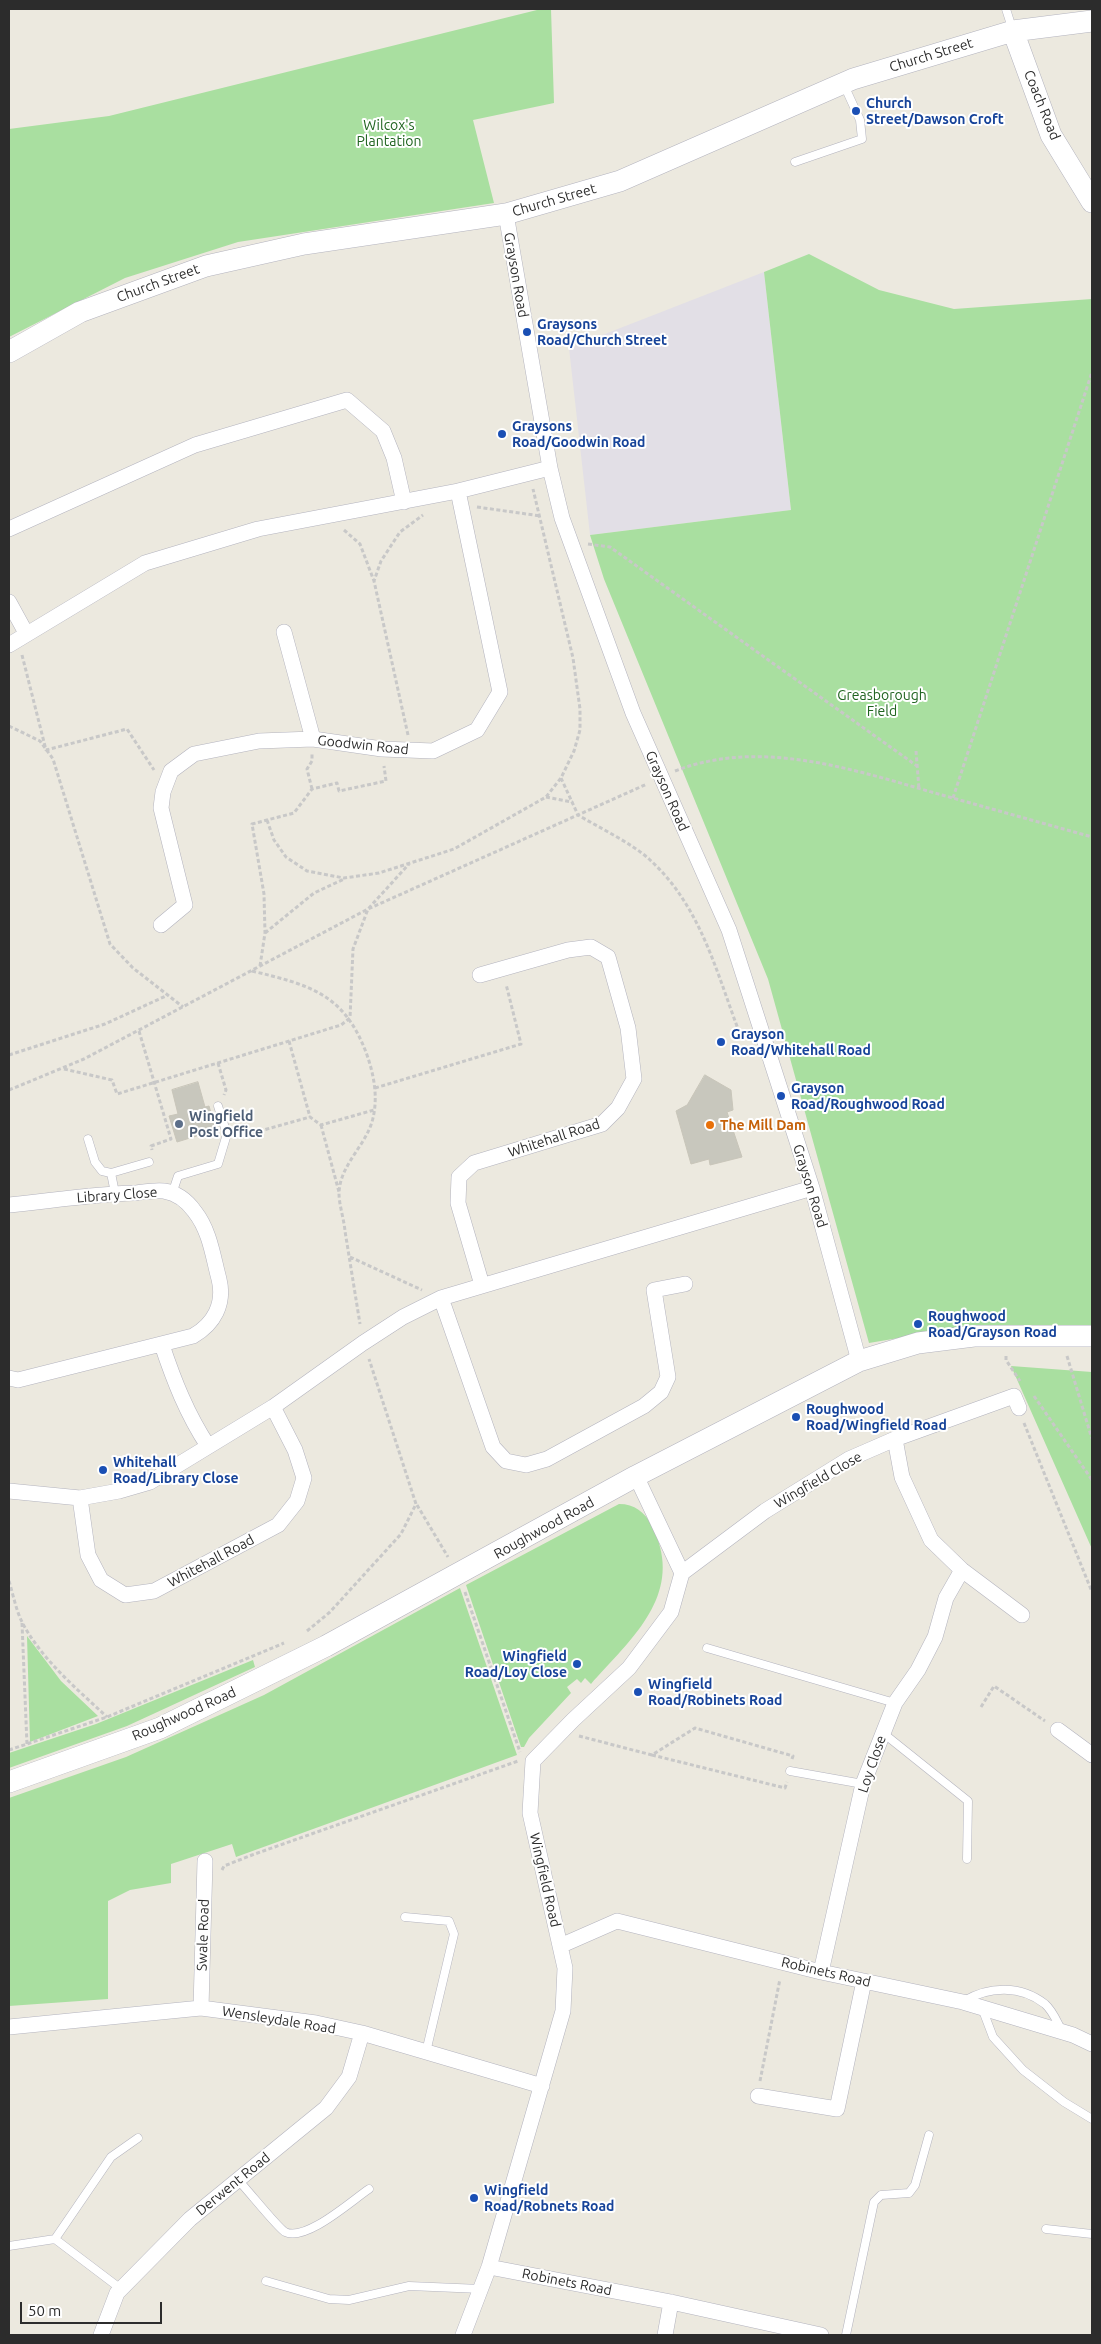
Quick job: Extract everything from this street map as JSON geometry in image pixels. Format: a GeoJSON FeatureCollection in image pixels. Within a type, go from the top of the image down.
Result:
{"type":"FeatureCollection","features":[{"type":"Feature","properties":{"kind":"street","name":"Church Street"},"geometry":{"type":"LineString","coordinates":[[9,352],[80,312],[206,266],[304,244],[506,214],[620,181],[843,83],[1013,30],[1092,21]]}},
{"type":"Feature","properties":{"kind":"street","name":"Coach Road"},"geometry":{"type":"LineString","coordinates":[[1013,30],[1051,135],[1092,202]]}},
{"type":"Feature","properties":{"kind":"street","name":"Grayson Road"},"geometry":{"type":"LineString","coordinates":[[506,214],[550,468],[570,542],[633,713],[729,930],[812,1188],[860,1361]]}},
{"type":"Feature","properties":{"kind":"street"},"geometry":{"type":"LineString","coordinates":[[9,529],[195,445],[347,400],[383,431],[394,458],[404,502]]}},
{"type":"Feature","properties":{"kind":"street"},"geometry":{"type":"LineString","coordinates":[[9,602],[18,639],[146,563],[258,530],[404,502],[459,498],[550,468]]}},
{"type":"Feature","properties":{"kind":"street","name":"Goodwin Road"},"geometry":{"type":"LineString","coordinates":[[161,924],[185,905],[161,808],[171,771],[194,754],[259,741],[313,740],[382,749],[434,752],[477,730],[500,692],[459,498]]}},
{"type":"Feature","properties":{"kind":"street"},"geometry":{"type":"LineString","coordinates":[[284,632],[313,740]]}},
{"type":"Feature","properties":{"kind":"street","name":"Whitehall Road"},"geometry":{"type":"LineString","coordinates":[[480,975],[568,950],[590,947],[608,957],[628,1028],[634,1079],[618,1108],[602,1124],[474,1163],[459,1177],[458,1203],[482,1285]]}},
{"type":"Feature","properties":{"kind":"street"},"geometry":{"type":"LineString","coordinates":[[9,1490],[80,1498],[119,1492],[150,1482],[273,1407],[363,1342],[441,1298],[812,1188]]}},
{"type":"Feature","properties":{"kind":"street","name":"Library Close"},"geometry":{"type":"LineString","coordinates":[[9,1205],[115,1193],[164,1191],[172,1194],[185,1201],[203,1222],[222,1296],[212,1320],[204,1330],[193,1336],[18,1380],[9,1378]]}},
{"type":"Feature","properties":{"kind":"street"},"geometry":{"type":"LineString","coordinates":[[441,1298],[493,1447],[506,1460],[526,1465],[547,1459],[644,1406],[661,1392],[668,1377],[654,1290],[685,1284]]}},
{"type":"Feature","properties":{"kind":"street","name":"Roughwood Road"},"geometry":{"type":"LineString","coordinates":[[9,1782],[160,1728],[326,1646],[636,1476],[860,1361],[918,1343],[974,1336],[1092,1336]]}},
{"type":"Feature","properties":{"kind":"street"},"geometry":{"type":"LineString","coordinates":[[162,1345],[178,1394],[191,1420],[208,1446]]}},
{"type":"Feature","properties":{"kind":"street","name":"Wingfield Close"},"geometry":{"type":"LineString","coordinates":[[682,1573],[765,1511],[849,1459],[895,1439],[1016,1402]]}},
{"type":"Feature","properties":{"kind":"street","name":"Whitehall Road"},"geometry":{"type":"LineString","coordinates":[[80,1498],[88,1556],[101,1580],[125,1595],[154,1591],[278,1525],[297,1501],[304,1478],[295,1450],[273,1407]]}},
{"type":"Feature","properties":{"kind":"street"},"geometry":{"type":"LineString","coordinates":[[895,1439],[902,1477],[930,1540],[962,1570],[1022,1615]]}},
{"type":"Feature","properties":{"kind":"street"},"geometry":{"type":"LineString","coordinates":[[636,1476],[682,1573]]}},
{"type":"Feature","properties":{"kind":"street","name":"Loy Close"},"geometry":{"type":"LineString","coordinates":[[821,1972],[864,1784],[882,1733],[896,1704],[918,1670],[935,1637],[946,1598],[962,1570]]}},
{"type":"Feature","properties":{"kind":"street","name":"Wingfield Road"},"geometry":{"type":"LineString","coordinates":[[463,2335],[489,2267],[564,2011],[565,1968],[530,1813],[533,1761],[629,1668],[671,1612],[682,1573]]}},
{"type":"Feature","properties":{"kind":"street"},"geometry":{"type":"LineString","coordinates":[[1058,1730],[1091,1750]]}},
{"type":"Feature","properties":{"kind":"street","name":"Swale Road"},"geometry":{"type":"LineString","coordinates":[[201,2008],[206,1861]]}},
{"type":"Feature","properties":{"kind":"street","name":"Robinets Road"},"geometry":{"type":"LineString","coordinates":[[560,1946],[616,1921],[821,1972],[962,2002],[1062,2031],[1092,2044]]}},
{"type":"Feature","properties":{"kind":"street"},"geometry":{"type":"LineString","coordinates":[[758,2096],[837,2109],[864,1981]]}},
{"type":"Feature","properties":{"kind":"street","name":"Wensleydale Road"},"geometry":{"type":"LineString","coordinates":[[9,2027],[201,2008],[316,2023],[362,2033],[542,2086]]}},
{"type":"Feature","properties":{"kind":"street","name":"Derwent Road"},"geometry":{"type":"LineString","coordinates":[[101,2335],[117,2293],[190,2219],[326,2108],[349,2076],[362,2033]]}},
{"type":"Feature","properties":{"kind":"street","name":"Robinets Road"},"geometry":{"type":"LineString","coordinates":[[489,2267],[671,2302],[821,2335]]}},
{"type":"Feature","properties":{"kind":"street"},"geometry":{"type":"LineString","coordinates":[[665,2335],[671,2302]]}},
{"type":"Feature","properties":{"kind":"lane"},"geometry":{"type":"LineString","coordinates":[[1006,9],[1013,30]]}},
{"type":"Feature","properties":{"kind":"lane"},"geometry":{"type":"LineString","coordinates":[[795,162],[862,139],[860,120],[843,83]]}},
{"type":"Feature","properties":{"kind":"lane"},"geometry":{"type":"LineString","coordinates":[[172,1194],[178,1176],[218,1164],[227,1134],[218,1106]]}},
{"type":"Feature","properties":{"kind":"lane"},"geometry":{"type":"LineString","coordinates":[[88,1139],[95,1162],[102,1171],[111,1173],[149,1162]]}},
{"type":"Feature","properties":{"kind":"lane"},"geometry":{"type":"LineString","coordinates":[[111,1173],[115,1193]]}},
{"type":"Feature","properties":{"kind":"lane"},"geometry":{"type":"LineString","coordinates":[[707,1648],[896,1704]]}},
{"type":"Feature","properties":{"kind":"lane"},"geometry":{"type":"LineString","coordinates":[[882,1733],[968,1801],[967,1859]]}},
{"type":"Feature","properties":{"kind":"lane"},"geometry":{"type":"LineString","coordinates":[[790,1771],[864,1784]]}},
{"type":"Feature","properties":{"kind":"lane"},"geometry":{"type":"LineString","coordinates":[[405,1917],[449,1921],[454,1934],[426,2052]]}},
{"type":"Feature","properties":{"kind":"lane"},"geometry":{"type":"LineString","coordinates":[[962,2002],[978,1992],[995,1989],[1022,1992],[1045,2004],[1055,2016],[1062,2031]]}},
{"type":"Feature","properties":{"kind":"lane"},"geometry":{"type":"LineString","coordinates":[[982,2008],[993,2037],[1023,2070],[1064,2102],[1092,2119]]}},
{"type":"Feature","properties":{"kind":"lane"},"geometry":{"type":"LineString","coordinates":[[846,2335],[874,2202],[881,2195],[909,2193],[915,2186],[929,2135]]}},
{"type":"Feature","properties":{"kind":"lane"},"geometry":{"type":"LineString","coordinates":[[55,2239],[111,2157],[138,2138]]}},
{"type":"Feature","properties":{"kind":"lane"},"geometry":{"type":"LineString","coordinates":[[238,2180],[284,2231],[295,2234],[308,2231],[369,2189]]}},
{"type":"Feature","properties":{"kind":"lane"},"geometry":{"type":"LineString","coordinates":[[1046,2229],[1092,2234]]}},
{"type":"Feature","properties":{"kind":"lane"},"geometry":{"type":"LineString","coordinates":[[9,2246],[55,2239],[121,2289]]}},
{"type":"Feature","properties":{"kind":"lane"},"geometry":{"type":"LineString","coordinates":[[266,2281],[329,2299],[349,2300],[409,2286],[481,2289]]}},
{"type":"Feature","properties":{"kind":"path"},"geometry":{"type":"LineString","coordinates":[[953,798],[1092,372]]}},
{"type":"Feature","properties":{"kind":"path"},"geometry":{"type":"LineString","coordinates":[[459,498],[541,516]]}},
{"type":"Feature","properties":{"kind":"path"},"geometry":{"type":"LineString","coordinates":[[374,582],[381,562],[400,532],[427,512]]}},
{"type":"Feature","properties":{"kind":"path"},"geometry":{"type":"LineString","coordinates":[[324,517],[346,531],[360,544],[374,582],[411,750]]}},
{"type":"Feature","properties":{"kind":"path"},"geometry":{"type":"LineString","coordinates":[[570,542],[610,547],[917,766]]}},
{"type":"Feature","properties":{"kind":"path"},"geometry":{"type":"LineString","coordinates":[[18,639],[46,750]]}},
{"type":"Feature","properties":{"kind":"path"},"geometry":{"type":"LineString","coordinates":[[9,726],[40,741],[53,759],[110,944],[133,968],[184,1007]]}},
{"type":"Feature","properties":{"kind":"path"},"geometry":{"type":"LineString","coordinates":[[46,750],[127,728],[165,788]]}},
{"type":"Feature","properties":{"kind":"path"},"geometry":{"type":"LineString","coordinates":[[312,789],[306,769],[312,761],[313,740]]}},
{"type":"Feature","properties":{"kind":"path"},"geometry":{"type":"LineString","coordinates":[[260,967],[265,934],[264,894],[252,824],[294,813],[312,789],[337,783],[339,791],[386,781],[382,749]]}},
{"type":"Feature","properties":{"kind":"path"},"geometry":{"type":"LineString","coordinates":[[916,751],[919,789]]}},
{"type":"Feature","properties":{"kind":"path"},"geometry":{"type":"LineString","coordinates":[[9,1090],[62,1068],[139,1030],[368,909],[661,777],[699,762],[751,756],[807,760],[1092,837]]}},
{"type":"Feature","properties":{"kind":"path"},"geometry":{"type":"LineString","coordinates":[[561,778],[578,815],[648,858],[677,888],[701,929],[738,1028],[747,1041]]}},
{"type":"Feature","properties":{"kind":"path"},"geometry":{"type":"LineString","coordinates":[[546,797],[572,802]]}},
{"type":"Feature","properties":{"kind":"path"},"geometry":{"type":"LineString","coordinates":[[62,1068],[112,1080],[117,1094],[341,1025],[350,1018],[353,949],[368,909],[409,863]]}},
{"type":"Feature","properties":{"kind":"path"},"geometry":{"type":"LineString","coordinates":[[265,934],[314,893],[344,878]]}},
{"type":"Feature","properties":{"kind":"path"},"geometry":{"type":"LineString","coordinates":[[375,1088],[521,1044],[502,969]]}},
{"type":"Feature","properties":{"kind":"path"},"geometry":{"type":"LineString","coordinates":[[9,1055],[105,1024],[168,995]]}},
{"type":"Feature","properties":{"kind":"path"},"geometry":{"type":"LineString","coordinates":[[139,1030],[171,1139],[152,1146],[154,1155]]}},
{"type":"Feature","properties":{"kind":"path"},"geometry":{"type":"LineString","coordinates":[[288,1041],[310,1117],[321,1125],[339,1193]]}},
{"type":"Feature","properties":{"kind":"path"},"geometry":{"type":"LineString","coordinates":[[218,1063],[226,1090],[218,1106]]}},
{"type":"Feature","properties":{"kind":"path"},"geometry":{"type":"LineString","coordinates":[[321,1125],[374,1110]]}},
{"type":"Feature","properties":{"kind":"path"},"geometry":{"type":"LineString","coordinates":[[227,1134],[249,1134],[310,1117]]}},
{"type":"Feature","properties":{"kind":"path"},"geometry":{"type":"LineString","coordinates":[[350,1257],[441,1298]]}},
{"type":"Feature","properties":{"kind":"path"},"geometry":{"type":"LineString","coordinates":[[1006,1335],[1006,1360],[1021,1384],[1029,1390],[1092,1480]]}},
{"type":"Feature","properties":{"kind":"path"},"geometry":{"type":"LineString","coordinates":[[1066,1336],[1068,1362],[1092,1439]]}},
{"type":"Feature","properties":{"kind":"path"},"geometry":{"type":"LineString","coordinates":[[1029,1390],[1016,1402],[1092,1592]]}},
{"type":"Feature","properties":{"kind":"path"},"geometry":{"type":"LineString","coordinates":[[221,1873],[224,1866],[252,1855],[523,1759],[459,1574],[416,1504]]}},
{"type":"Feature","properties":{"kind":"path"},"geometry":{"type":"LineString","coordinates":[[9,1581],[22,1621],[37,1644],[70,1683],[107,1717]]}},
{"type":"Feature","properties":{"kind":"path"},"geometry":{"type":"LineString","coordinates":[[22,1621],[27,1745]]}},
{"type":"Feature","properties":{"kind":"path"},"geometry":{"type":"LineString","coordinates":[[981,1707],[994,1686],[1058,1730]]}},
{"type":"Feature","properties":{"kind":"path"},"geometry":{"type":"LineString","coordinates":[[562,1732],[652,1755],[785,1788],[793,1756],[695,1728],[652,1755]]}},
{"type":"Feature","properties":{"kind":"path"},"geometry":{"type":"LineString","coordinates":[[758,2096],[783,1962]]}},
{"type":"Feature","properties":{"kind":"shaded area"},"geometry":{"type":"Polygon","coordinates":[[[764,272],[791,510],[590,535],[569,348],[764,272]]]}},
{"type":"Feature","properties":{"kind":"green space","name":"Wilcox's Plantation"},"geometry":{"type":"Polygon","coordinates":[[[541,9],[551,9],[554,103],[473,120],[494,203],[238,242],[125,278],[9,337],[9,129],[109,116],[541,9]]]}},
{"type":"Feature","properties":{"kind":"green space","name":"Greasborough Field"},"geometry":{"type":"Polygon","coordinates":[[[809,254],[879,290],[954,309],[1092,299],[1092,1327],[952,1329],[869,1343],[768,979],[604,579],[590,535],[791,510],[764,272],[809,254]]]}},
{"type":"Feature","properties":{"kind":"green space"},"geometry":{"type":"Polygon","coordinates":[[[1011,1366],[1092,1372],[1092,1549],[1011,1366]]]}},
{"type":"Feature","properties":{"kind":"green space"},"geometry":{"type":"Polygon","coordinates":[[[619,1504],[630,1505],[642,1513],[649,1520],[656,1533],[663,1568],[660,1587],[654,1605],[632,1639],[591,1684],[585,1678],[581,1683],[577,1679],[567,1687],[571,1693],[529,1738],[524,1747],[521,1747],[466,1585],[619,1504]]]}},
{"type":"Feature","properties":{"kind":"green space"},"geometry":{"type":"Polygon","coordinates":[[[460,1588],[517,1755],[236,1857],[232,1844],[171,1864],[171,1883],[130,1890],[108,1901],[108,1999],[9,2006],[9,1798],[126,1757],[264,1695],[460,1588]]]}},
{"type":"Feature","properties":{"kind":"green space"},"geometry":{"type":"Polygon","coordinates":[[[27,1636],[61,1681],[98,1716],[30,1742],[27,1636]]]}},
{"type":"Feature","properties":{"kind":"green space"},"geometry":{"type":"Polygon","coordinates":[[[253,1660],[255,1667],[127,1726],[9,1768],[9,1753],[96,1724],[253,1660]]]}},
{"type":"Feature","properties":{"kind":"building"},"geometry":{"type":"Polygon","coordinates":[[[705,1075],[731,1090],[733,1110],[727,1112],[742,1157],[710,1165],[709,1159],[691,1164],[676,1111],[687,1105],[705,1075]]]}},
{"type":"Feature","properties":{"kind":"building"},"geometry":{"type":"Polygon","coordinates":[[[198,1082],[205,1107],[209,1106],[216,1130],[177,1142],[169,1116],[178,1114],[172,1090],[198,1082]]]}},
{"type":"Feature","properties":{"kind":"place","name":"Church Street/Dawson Croft"},"geometry":{"type":"Point","coordinates":[856,111]}},
{"type":"Feature","properties":{"kind":"place","name":"Graysons Road/Church Street"},"geometry":{"type":"Point","coordinates":[527,332]}},
{"type":"Feature","properties":{"kind":"place","name":"Graysons Road/Goodwin Road"},"geometry":{"type":"Point","coordinates":[502,434]}},
{"type":"Feature","properties":{"kind":"place","name":"Grayson Road/Whitehall Road"},"geometry":{"type":"Point","coordinates":[721,1042]}},
{"type":"Feature","properties":{"kind":"place","name":"Grayson Road/Roughwood Road"},"geometry":{"type":"Point","coordinates":[781,1096]}},
{"type":"Feature","properties":{"kind":"place","name":"Wingfield Post Office"},"geometry":{"type":"Point","coordinates":[179,1124]}},
{"type":"Feature","properties":{"kind":"place","name":"The Mill Dam"},"geometry":{"type":"Point","coordinates":[710,1125]}},
{"type":"Feature","properties":{"kind":"place","name":"Roughwood Road/Grayson Road"},"geometry":{"type":"Point","coordinates":[918,1324]}},
{"type":"Feature","properties":{"kind":"place","name":"Roughwood Road/Wingfield Road"},"geometry":{"type":"Point","coordinates":[796,1417]}},
{"type":"Feature","properties":{"kind":"place","name":"Whitehall Road/Library Close"},"geometry":{"type":"Point","coordinates":[103,1470]}},
{"type":"Feature","properties":{"kind":"place","name":"Wingfield Road/Loy Close"},"geometry":{"type":"Point","coordinates":[577,1664]}},
{"type":"Feature","properties":{"kind":"place","name":"Wingfield Road/Robinets Road"},"geometry":{"type":"Point","coordinates":[638,1692]}},
{"type":"Feature","properties":{"kind":"place","name":"Wingfield Road/Robnets Road"},"geometry":{"type":"Point","coordinates":[474,2198]}}]}
